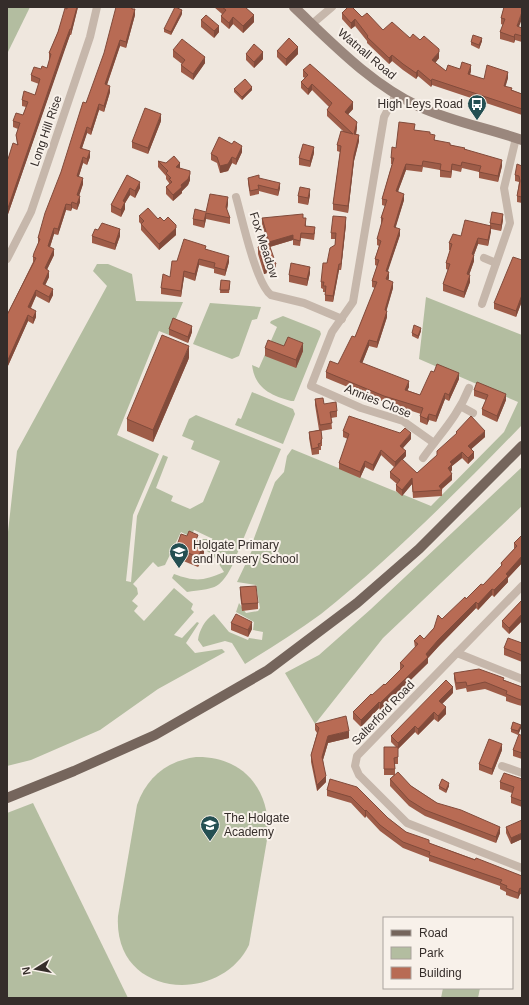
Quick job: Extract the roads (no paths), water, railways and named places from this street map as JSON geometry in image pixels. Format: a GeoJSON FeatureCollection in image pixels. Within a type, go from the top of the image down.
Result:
{"type":"FeatureCollection","features":[{"type":"Feature","properties":{"kind":"main road","name":"Watnall Road"},"geometry":{"type":"LineString","coordinates":[[294,7],[363,70],[396,94],[451,120],[519,139]]}},
{"type":"Feature","properties":{"kind":"main road"},"geometry":{"type":"LineString","coordinates":[[7,798],[74,771],[155,735],[268,670],[358,603],[419,549],[522,446]]}},
{"type":"Feature","properties":{"kind":"street","name":"Long Hill Rise"},"geometry":{"type":"LineString","coordinates":[[7,259],[31,212],[90,37],[97,7]]}},
{"type":"Feature","properties":{"kind":"street"},"geometry":{"type":"LineString","coordinates":[[312,24],[332,7]]}},
{"type":"Feature","properties":{"kind":"street"},"geometry":{"type":"LineString","coordinates":[[342,319],[353,302],[384,117],[396,94]]}},
{"type":"Feature","properties":{"kind":"street"},"geometry":{"type":"LineString","coordinates":[[482,304],[510,223],[504,188],[519,139]]}},
{"type":"Feature","properties":{"kind":"street","name":"Fox Meadow"},"geometry":{"type":"LineString","coordinates":[[236,197],[258,274],[267,292],[271,295],[304,303],[342,319]]}},
{"type":"Feature","properties":{"kind":"street"},"geometry":{"type":"LineString","coordinates":[[484,258],[496,263]]}},
{"type":"Feature","properties":{"kind":"street","name":"Annies Close"},"geometry":{"type":"LineString","coordinates":[[342,319],[332,332],[311,386],[361,408],[403,421],[434,443]]}},
{"type":"Feature","properties":{"kind":"street"},"geometry":{"type":"LineString","coordinates":[[423,458],[462,407],[469,388]]}},
{"type":"Feature","properties":{"kind":"street"},"geometry":{"type":"LineString","coordinates":[[462,407],[474,413]]}},
{"type":"Feature","properties":{"kind":"street","name":"Salterford Road"},"geometry":{"type":"LineString","coordinates":[[522,586],[357,756],[355,766],[359,775],[407,823],[522,868]]}},
{"type":"Feature","properties":{"kind":"street"},"geometry":{"type":"LineString","coordinates":[[457,653],[522,679]]}},
{"type":"Feature","properties":{"kind":"street"},"geometry":{"type":"LineString","coordinates":[[502,766],[522,773]]}},
{"type":"Feature","properties":{"kind":"place","name":"High Leys Road"},"geometry":{"type":"Point","coordinates":[477,121]}},
{"type":"Feature","properties":{"kind":"place","name":"Holgate Primary and Nursery School"},"geometry":{"type":"Point","coordinates":[179,569]}},
{"type":"Feature","properties":{"kind":"place","name":"The Holgate Academy"},"geometry":{"type":"Point","coordinates":[210,842]}}]}
